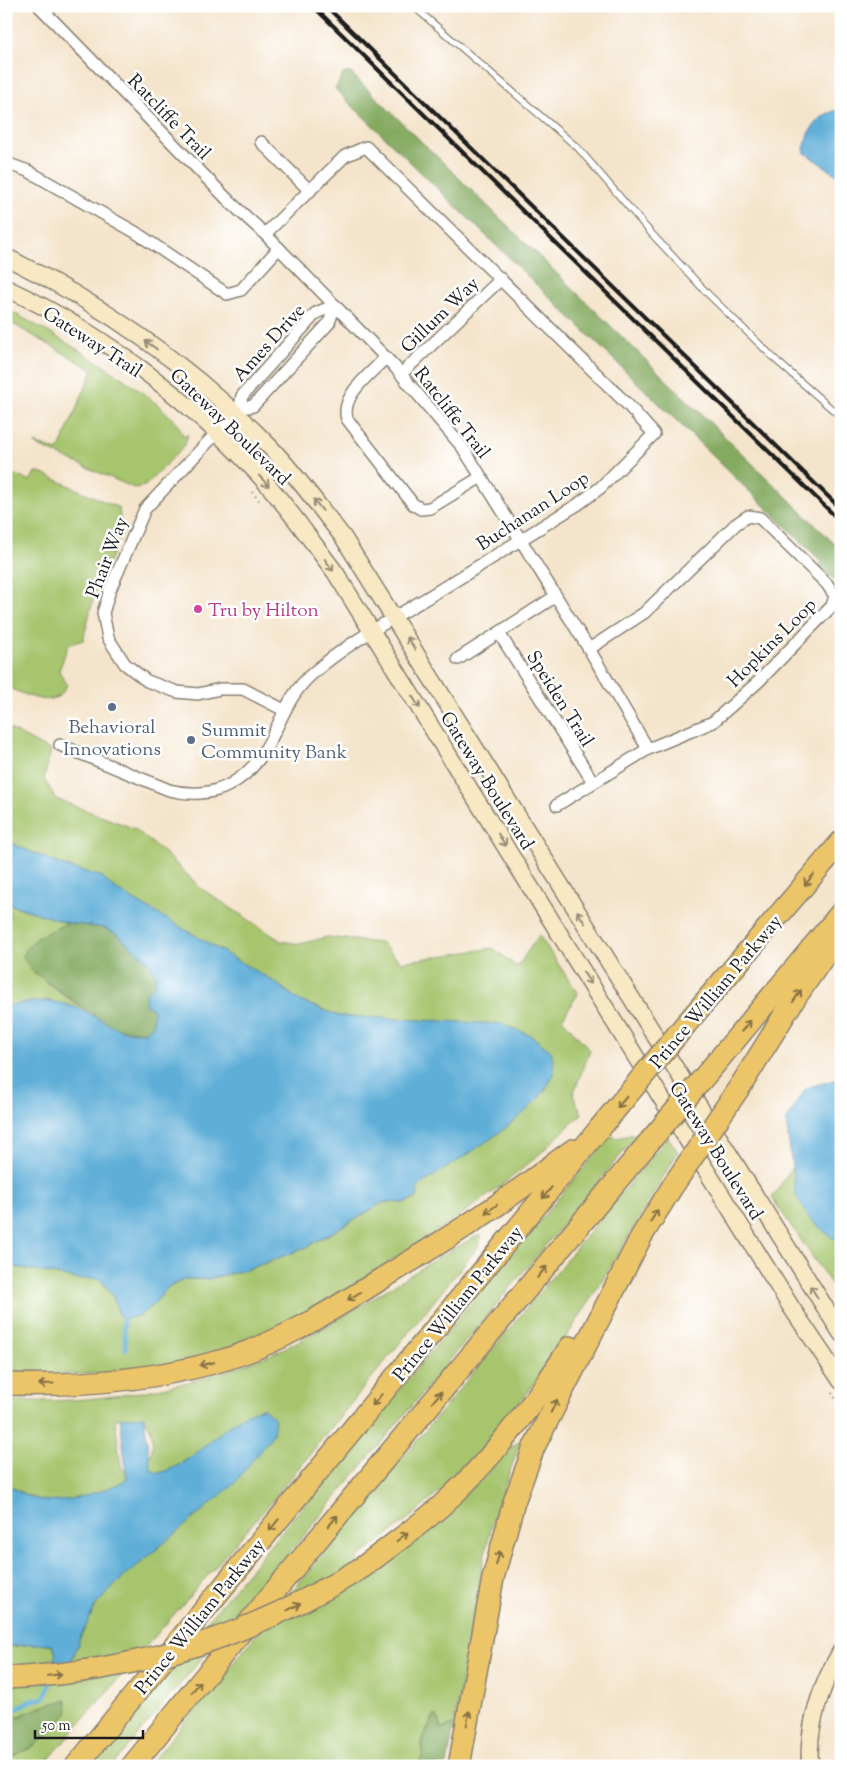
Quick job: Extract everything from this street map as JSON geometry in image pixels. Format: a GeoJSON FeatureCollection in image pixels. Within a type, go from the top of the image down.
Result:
{"type":"FeatureCollection","features":[{"type":"Feature","properties":{"kind":"highway","name":"Prince William Parkway"},"geometry":{"type":"LineString","coordinates":[[76,1766],[686,1024],[841,842]]}},
{"type":"Feature","properties":{"kind":"highway"},"geometry":{"type":"LineString","coordinates":[[132,1766],[268,1599],[841,913]]}},
{"type":"Feature","properties":{"kind":"highway"},"geometry":{"type":"LineString","coordinates":[[6,1678],[106,1669],[191,1648],[284,1612],[319,1594],[363,1567],[443,1504],[514,1427],[553,1374],[674,1184],[743,1082],[793,1001],[841,932]]}},
{"type":"Feature","properties":{"kind":"highway"},"geometry":{"type":"LineString","coordinates":[[6,1384],[36,1385],[125,1380],[168,1374],[214,1363],[267,1343],[330,1311],[448,1238],[581,1145],[600,1128]]}},
{"type":"Feature","properties":{"kind":"highway"},"geometry":{"type":"LineString","coordinates":[[459,1766],[493,1578],[514,1502],[534,1446],[641,1237]]}},
{"type":"Feature","properties":{"kind":"street","name":"Ratcliffe Trail"},"geometry":{"type":"LineString","coordinates":[[39,6],[231,203],[265,234],[386,357],[463,448],[589,649],[648,748]]}},
{"type":"Feature","properties":{"kind":"street"},"geometry":{"type":"LineString","coordinates":[[261,142],[310,191]]}},
{"type":"Feature","properties":{"kind":"street","name":"Buchanan Loop"},"geometry":{"type":"LineString","coordinates":[[60,745],[169,790],[187,794],[205,792],[230,785],[264,756],[284,710],[299,686],[314,672],[395,618],[577,505],[600,488],[654,434],[628,405],[366,147],[345,156],[265,234]]}},
{"type":"Feature","properties":{"kind":"street"},"geometry":{"type":"LineString","coordinates":[[6,163],[28,171],[135,232],[227,294],[242,290],[279,248]]}},
{"type":"Feature","properties":{"kind":"street","name":"Gateway Boulevard"},"geometry":{"type":"LineString","coordinates":[[6,257],[60,283],[103,310],[193,376],[237,411],[307,490],[343,537],[395,618],[841,1333]]}},
{"type":"Feature","properties":{"kind":"street","name":"Gillum Way"},"geometry":{"type":"LineString","coordinates":[[401,374],[501,279]]}},
{"type":"Feature","properties":{"kind":"street","name":"Gateway Boulevard"},"geometry":{"type":"LineString","coordinates":[[6,288],[72,323],[133,363],[178,398],[217,434],[267,485],[300,525],[335,572],[786,1300],[841,1381]]}},
{"type":"Feature","properties":{"kind":"street","name":"Ames Drive"},"geometry":{"type":"LineString","coordinates":[[237,411],[253,406],[330,323],[335,305]]}},
{"type":"Feature","properties":{"kind":"street","name":"Ames Drive"},"geometry":{"type":"LineString","coordinates":[[237,411],[242,396],[316,313],[335,305]]}},
{"type":"Feature","properties":{"kind":"street"},"geometry":{"type":"LineString","coordinates":[[386,357],[349,396],[344,409],[347,419],[413,504],[421,509],[430,508],[481,477]]}},
{"type":"Feature","properties":{"kind":"street"},"geometry":{"type":"LineString","coordinates":[[217,434],[237,411]]}},
{"type":"Feature","properties":{"kind":"street","name":"Phair Way"},"geometry":{"type":"LineString","coordinates":[[217,434],[145,509],[103,613],[108,638],[125,664],[147,682],[177,692],[198,694],[220,689],[243,689],[284,710]]}},
{"type":"Feature","properties":{"kind":"street","name":"Hopkins Loop"},"geometry":{"type":"LineString","coordinates":[[589,649],[644,613],[736,524],[748,516],[760,518],[827,584],[836,596],[832,606],[758,682],[713,722],[648,748]]}},
{"type":"Feature","properties":{"kind":"street"},"geometry":{"type":"LineString","coordinates":[[458,659],[556,596]]}},
{"type":"Feature","properties":{"kind":"street","name":"Speiden Trail"},"geometry":{"type":"LineString","coordinates":[[499,633],[593,782]]}},
{"type":"Feature","properties":{"kind":"street"},"geometry":{"type":"LineString","coordinates":[[557,805],[648,748]]}},
{"type":"Feature","properties":{"kind":"street"},"geometry":{"type":"LineString","coordinates":[[810,1766],[810,1739],[816,1709],[825,1683],[841,1652]]}},
{"type":"Feature","properties":{"kind":"lane"},"geometry":{"type":"LineString","coordinates":[[413,6],[578,148],[651,234],[707,293],[778,362],[841,417]]}},
{"type":"Feature","properties":{"kind":"path"},"geometry":{"type":"LineString","coordinates":[[249,489],[267,509]]}},
{"type":"Feature","properties":{"kind":"green space"},"geometry":{"type":"Polygon","coordinates":[[[344,73],[351,73],[841,550],[841,586],[819,566],[822,562],[335,89],[344,73]]]}},
{"type":"Feature","properties":{"kind":"green space"},"geometry":{"type":"Polygon","coordinates":[[[6,309],[105,366],[158,405],[175,422],[183,436],[188,435],[184,446],[145,486],[134,488],[36,445],[35,443],[58,451],[93,370],[6,320],[6,309]]]}},
{"type":"Feature","properties":{"kind":"green space"},"geometry":{"type":"Polygon","coordinates":[[[6,471],[30,481],[35,472],[39,472],[119,508],[121,525],[124,526],[93,600],[83,640],[68,645],[59,671],[67,684],[62,693],[56,698],[49,700],[31,697],[6,687],[6,471]]]}},
{"type":"Feature","properties":{"kind":"green space"},"geometry":{"type":"Polygon","coordinates":[[[6,727],[51,751],[44,779],[56,799],[135,829],[168,856],[202,889],[281,941],[300,944],[327,937],[381,943],[401,962],[493,948],[517,967],[539,935],[578,994],[562,1019],[590,1050],[573,1095],[582,1114],[519,1172],[468,1210],[339,1295],[279,1330],[214,1354],[180,1363],[145,1369],[75,1374],[6,1370],[6,1265],[77,1279],[99,1278],[113,1296],[119,1316],[153,1305],[168,1287],[186,1279],[208,1279],[249,1269],[305,1248],[384,1202],[403,1203],[416,1198],[418,1187],[439,1171],[396,1019],[339,1016],[300,1001],[273,981],[111,887],[103,877],[64,866],[6,841],[6,727]]]}},
{"type":"Feature","properties":{"kind":"green space"},"geometry":{"type":"Polygon","coordinates":[[[7,904],[68,923],[38,937],[46,982],[90,1014],[47,1000],[6,1007],[6,928],[10,917],[7,904]]]}},
{"type":"Feature","properties":{"kind":"green space"},"geometry":{"type":"Polygon","coordinates":[[[68,923],[105,928],[118,935],[150,963],[156,976],[153,1026],[145,1032],[112,1028],[32,971],[23,957],[30,944],[41,935],[68,923]]]}},
{"type":"Feature","properties":{"kind":"green space"},"geometry":{"type":"Polygon","coordinates":[[[639,1133],[112,1766],[87,1766],[610,1136],[617,1138],[639,1133]]]}},
{"type":"Feature","properties":{"kind":"green space"},"geometry":{"type":"Polygon","coordinates":[[[668,1137],[678,1152],[585,1308],[534,1383],[477,1454],[450,1482],[405,1522],[357,1558],[368,1574],[478,1483],[517,1442],[520,1442],[494,1517],[485,1553],[454,1725],[441,1729],[437,1717],[434,1716],[422,1742],[422,1757],[417,1766],[148,1766],[668,1137]]]}},
{"type":"Feature","properties":{"kind":"green space"},"geometry":{"type":"Polygon","coordinates":[[[841,1144],[841,1298],[772,1198],[800,1156],[841,1144]]]}},
{"type":"Feature","properties":{"kind":"green space"},"geometry":{"type":"Polygon","coordinates":[[[477,1236],[481,1238],[478,1247],[271,1502],[43,1766],[6,1766],[6,1762],[18,1753],[31,1748],[54,1702],[19,1716],[6,1725],[6,1647],[33,1644],[52,1645],[56,1653],[54,1660],[71,1663],[80,1638],[96,1605],[119,1581],[166,1539],[264,1408],[252,1411],[239,1419],[199,1451],[172,1469],[158,1473],[151,1470],[148,1462],[151,1454],[152,1439],[151,1430],[144,1416],[115,1419],[121,1467],[126,1470],[127,1480],[88,1495],[66,1500],[49,1501],[31,1497],[6,1483],[6,1400],[79,1400],[117,1396],[193,1381],[230,1370],[264,1357],[320,1330],[454,1248],[477,1236]]]}},
{"type":"Feature","properties":{"kind":"green space"},"geometry":{"type":"Polygon","coordinates":[[[67,1700],[68,1712],[51,1732],[36,1745],[6,1762],[6,1725],[35,1710],[67,1700]]]}},
{"type":"Feature","properties":{"kind":"green space"},"geometry":{"type":"Polygon","coordinates":[[[434,1716],[437,1716],[441,1729],[454,1725],[447,1765],[417,1766],[423,1756],[422,1741],[434,1716]]]}},
{"type":"Feature","properties":{"kind":"water"},"geometry":{"type":"Polygon","coordinates":[[[841,110],[841,178],[805,153],[804,149],[812,128],[816,123],[826,114],[841,110]]]}},
{"type":"Feature","properties":{"kind":"water"},"geometry":{"type":"Polygon","coordinates":[[[6,841],[64,866],[103,877],[112,887],[273,981],[300,1001],[339,1016],[502,1024],[530,1035],[551,1051],[554,1070],[548,1086],[517,1119],[418,1187],[417,1198],[403,1203],[384,1202],[305,1248],[249,1269],[208,1279],[186,1279],[168,1287],[153,1305],[139,1316],[123,1319],[119,1315],[113,1296],[99,1278],[77,1279],[6,1265],[6,1007],[29,1002],[49,1001],[79,1009],[115,1028],[145,1032],[153,1025],[153,1009],[145,1004],[147,992],[154,986],[156,976],[150,963],[118,935],[105,928],[68,923],[6,903],[6,841]]]}},
{"type":"Feature","properties":{"kind":"water"},"geometry":{"type":"Polygon","coordinates":[[[841,1078],[841,1240],[832,1238],[809,1218],[796,1195],[786,1121],[806,1088],[841,1078]]]}},
{"type":"Feature","properties":{"kind":"water"},"geometry":{"type":"Polygon","coordinates":[[[264,1408],[275,1419],[273,1434],[234,1484],[119,1581],[96,1605],[80,1638],[71,1663],[44,1683],[56,1653],[52,1645],[33,1644],[6,1647],[6,1483],[26,1495],[43,1500],[57,1501],[89,1495],[127,1479],[120,1418],[144,1416],[151,1470],[158,1473],[172,1469],[199,1451],[239,1419],[252,1411],[264,1408]]]}},
{"type":"Feature","properties":{"kind":"waterway"},"geometry":{"type":"LineString","coordinates":[[123,1319],[126,1349]]}},
{"type":"Feature","properties":{"kind":"waterway"},"geometry":{"type":"LineString","coordinates":[[6,1715],[30,1701],[44,1698],[51,1682]]}},
{"type":"Feature","properties":{"kind":"railway"},"geometry":{"type":"LineString","coordinates":[[313,6],[841,522]]}},
{"type":"Feature","properties":{"kind":"railway"},"geometry":{"type":"LineString","coordinates":[[326,6],[841,509]]}},
{"type":"Feature","properties":{"kind":"place","name":"Tru by Hilton"},"geometry":{"type":"Point","coordinates":[198,609]}},
{"type":"Feature","properties":{"kind":"place","name":"Behavioral Innovations"},"geometry":{"type":"Point","coordinates":[112,707]}},
{"type":"Feature","properties":{"kind":"place","name":"Summit Community Bank"},"geometry":{"type":"Point","coordinates":[191,740]}}]}
